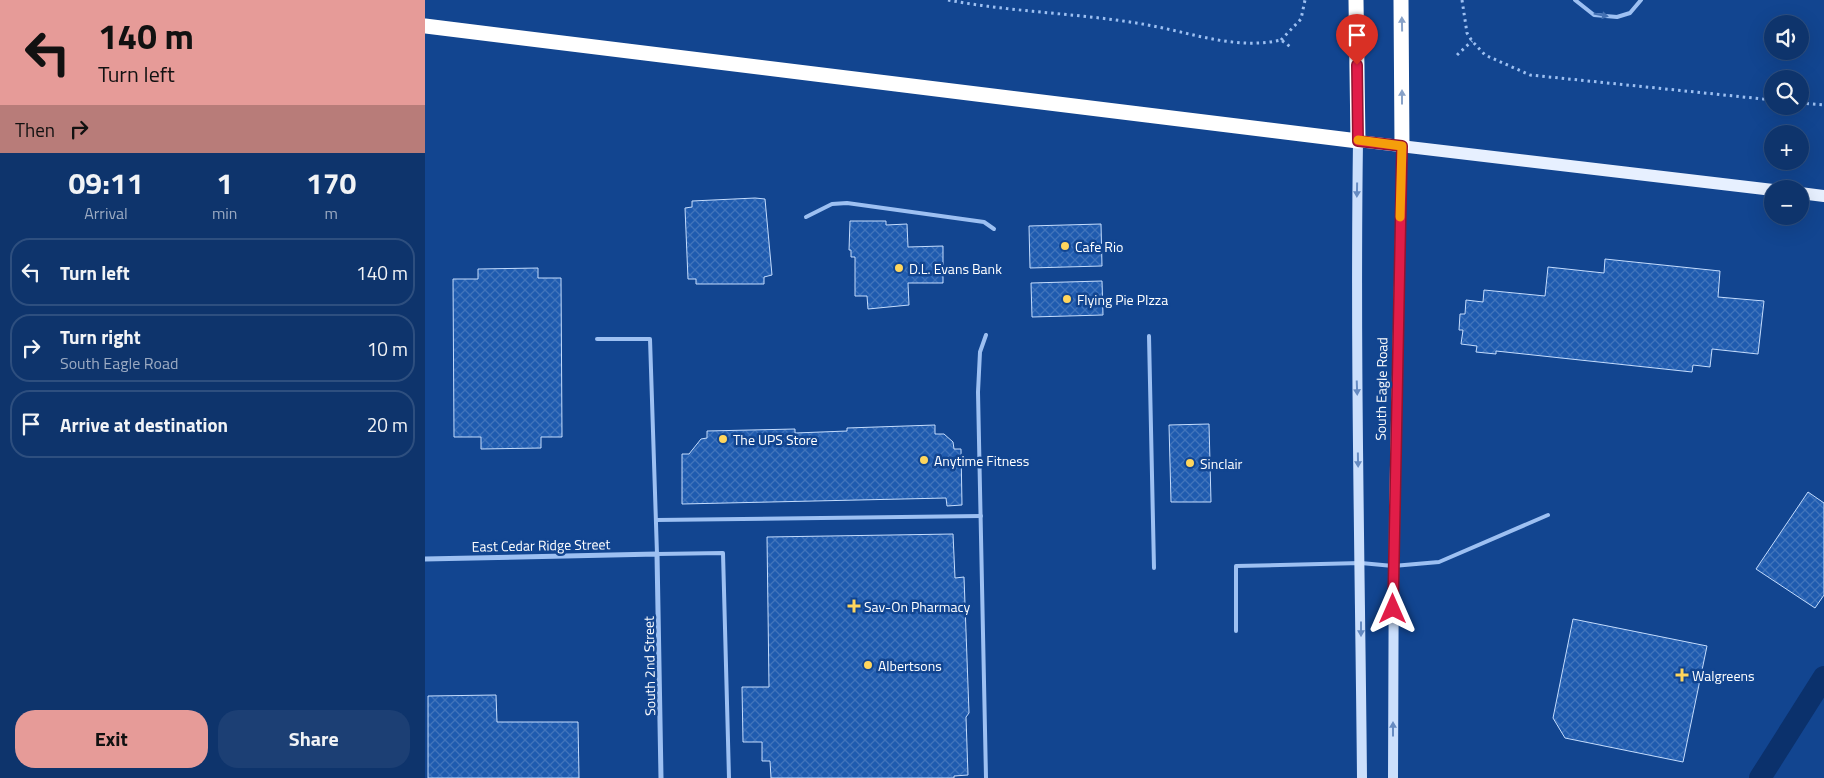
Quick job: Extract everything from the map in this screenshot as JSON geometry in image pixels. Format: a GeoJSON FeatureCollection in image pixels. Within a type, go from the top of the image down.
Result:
{"type":"FeatureCollection","features":[{"type":"Feature","properties":{"kind":"highway","name":"South Eagle Road"},"geometry":{"type":"LineString","coordinates":[[1356,0],[1358,141]]}},
{"type":"Feature","properties":{"kind":"highway","name":"South Eagle Road"},"geometry":{"type":"LineString","coordinates":[[1401,0],[1402,146]]}},
{"type":"Feature","properties":{"kind":"highway"},"geometry":{"type":"LineString","coordinates":[[425,26],[1358,141]]}},
{"type":"Feature","properties":{"kind":"main road"},"geometry":{"type":"LineString","coordinates":[[1358,141],[1764,189]]}},
{"type":"Feature","properties":{"kind":"main road","name":"South Eagle Road"},"geometry":{"type":"LineString","coordinates":[[1358,141],[1356,364],[1361,563],[1362,778]]}},
{"type":"Feature","properties":{"kind":"main road","name":"South Eagle Road"},"geometry":{"type":"LineString","coordinates":[[1393,778],[1393,566],[1402,146]]}},
{"type":"Feature","properties":{"kind":"main road"},"geometry":{"type":"LineString","coordinates":[[1809,195],[1824,196]]}},
{"type":"Feature","properties":{"kind":"street","name":"East Cedar Ridge Street"},"geometry":{"type":"LineString","coordinates":[[425,559],[657,554]]}},
{"type":"Feature","properties":{"kind":"street","name":"South 2nd Street"},"geometry":{"type":"LineString","coordinates":[[657,554],[661,778]]}},
{"type":"Feature","properties":{"kind":"lane"},"geometry":{"type":"LineString","coordinates":[[1575,0],[1594,15],[1617,18],[1630,13],[1641,0]]}},
{"type":"Feature","properties":{"kind":"lane"},"geometry":{"type":"LineString","coordinates":[[806,218],[832,204],[847,203],[984,222],[994,230]]}},
{"type":"Feature","properties":{"kind":"lane"},"geometry":{"type":"LineString","coordinates":[[986,335],[980,352],[978,392],[986,778]]}},
{"type":"Feature","properties":{"kind":"lane"},"geometry":{"type":"LineString","coordinates":[[1149,336],[1154,568]]}},
{"type":"Feature","properties":{"kind":"lane"},"geometry":{"type":"LineString","coordinates":[[597,340],[650,339],[657,554],[723,553],[729,778]]}},
{"type":"Feature","properties":{"kind":"lane"},"geometry":{"type":"LineString","coordinates":[[1236,631],[1236,566],[1361,563],[1393,566],[1439,562],[1548,515]]}},
{"type":"Feature","properties":{"kind":"lane"},"geometry":{"type":"LineString","coordinates":[[656,520],[981,516]]}},
{"type":"Feature","properties":{"kind":"path"},"geometry":{"type":"LineString","coordinates":[[948,0],[1153,26],[1205,39],[1267,43],[1281,40],[1301,19],[1305,0]]}},
{"type":"Feature","properties":{"kind":"path"},"geometry":{"type":"LineString","coordinates":[[1462,0],[1467,33],[1472,41],[1485,55],[1530,74],[1764,99]]}},
{"type":"Feature","properties":{"kind":"path"},"geometry":{"type":"LineString","coordinates":[[1281,40],[1292,48]]}},
{"type":"Feature","properties":{"kind":"path"},"geometry":{"type":"LineString","coordinates":[[1457,55],[1472,41]]}},
{"type":"Feature","properties":{"kind":"path"},"geometry":{"type":"LineString","coordinates":[[1809,104],[1824,105]]}},
{"type":"Feature","properties":{"kind":"building"},"geometry":{"type":"Polygon","coordinates":[[[765,199],[772,275],[764,277],[764,284],[696,284],[696,279],[688,279],[685,208],[692,207],[692,201],[765,199]]]}},
{"type":"Feature","properties":{"kind":"building","name":"D.L. Evans Bank"},"geometry":{"type":"Polygon","coordinates":[[[850,221],[886,221],[886,225],[907,224],[908,247],[943,246],[943,283],[908,283],[909,305],[868,309],[867,296],[855,296],[855,257],[851,257],[851,250],[849,250],[850,221]]]}},
{"type":"Feature","properties":{"kind":"building","name":"Cafe Rio"},"geometry":{"type":"Polygon","coordinates":[[[1101,224],[1102,266],[1030,268],[1029,226],[1101,224]]]}},
{"type":"Feature","properties":{"kind":"building"},"geometry":{"type":"Polygon","coordinates":[[[1605,259],[1720,271],[1718,297],[1764,301],[1758,354],[1712,349],[1710,367],[1693,365],[1692,372],[1496,351],[1496,354],[1476,352],[1477,346],[1461,344],[1463,330],[1459,330],[1460,314],[1465,314],[1466,300],[1483,302],[1484,290],[1545,296],[1548,267],[1604,273],[1605,259]]]}},
{"type":"Feature","properties":{"kind":"building"},"geometry":{"type":"Polygon","coordinates":[[[538,268],[538,278],[561,278],[562,437],[541,437],[541,448],[481,449],[481,437],[454,437],[453,279],[478,279],[478,269],[538,268]]]}},
{"type":"Feature","properties":{"kind":"building","name":"Flying Pie PIzza"},"geometry":{"type":"Polygon","coordinates":[[[1102,281],[1103,315],[1032,317],[1031,283],[1102,281]]]}},
{"type":"Feature","properties":{"kind":"building","name":"Sinclair"},"geometry":{"type":"Polygon","coordinates":[[[1209,424],[1211,502],[1171,502],[1169,425],[1209,424]]]}},
{"type":"Feature","properties":{"kind":"building"},"geometry":{"type":"Polygon","coordinates":[[[935,425],[935,434],[944,434],[953,442],[954,449],[961,449],[962,505],[947,506],[946,498],[682,504],[682,454],[689,454],[701,439],[707,438],[707,431],[795,429],[795,433],[847,431],[847,428],[935,425]]]}},
{"type":"Feature","properties":{"kind":"building"},"geometry":{"type":"Polygon","coordinates":[[[1808,492],[1824,503],[1824,595],[1815,608],[1756,569],[1808,492]]]}},
{"type":"Feature","properties":{"kind":"building","name":"Albertsons"},"geometry":{"type":"Polygon","coordinates":[[[953,534],[955,578],[964,577],[969,713],[966,717],[968,775],[954,776],[954,778],[771,778],[770,761],[762,761],[762,742],[743,742],[742,687],[769,687],[767,537],[953,534]]]}},
{"type":"Feature","properties":{"kind":"building","name":"Walgreens"},"geometry":{"type":"Polygon","coordinates":[[[1573,619],[1707,646],[1683,762],[1565,738],[1553,718],[1573,619]]]}},
{"type":"Feature","properties":{"kind":"building"},"geometry":{"type":"Polygon","coordinates":[[[496,695],[497,722],[578,722],[579,778],[428,778],[428,696],[496,695]]]}},
{"type":"Feature","properties":{"kind":"waterway"},"geometry":{"type":"LineString","coordinates":[[1760,778],[1824,677]]}},
{"type":"Feature","properties":{"kind":"slow traffic"},"geometry":{"type":"LineString","coordinates":[[1358,140],[1402,146],[1400,217]]}},
{"type":"Feature","properties":{"kind":"place","name":"Cafe Rio"},"geometry":{"type":"Point","coordinates":[1065,246]}},
{"type":"Feature","properties":{"kind":"place","name":"D.L. Evans Bank"},"geometry":{"type":"Point","coordinates":[899,268]}},
{"type":"Feature","properties":{"kind":"place","name":"Flying Pie PIzza"},"geometry":{"type":"Point","coordinates":[1067,299]}},
{"type":"Feature","properties":{"kind":"place","name":"The UPS Store"},"geometry":{"type":"Point","coordinates":[723,439]}},
{"type":"Feature","properties":{"kind":"place","name":"Anytime Fitness"},"geometry":{"type":"Point","coordinates":[924,460]}},
{"type":"Feature","properties":{"kind":"place","name":"Sinclair"},"geometry":{"type":"Point","coordinates":[1190,463]}},
{"type":"Feature","properties":{"kind":"place","name":"Sav-On Pharmacy"},"geometry":{"type":"Point","coordinates":[854,606]}},
{"type":"Feature","properties":{"kind":"place","name":"Albertsons"},"geometry":{"type":"Point","coordinates":[868,665]}},
{"type":"Feature","properties":{"kind":"place","name":"Walgreens"},"geometry":{"type":"Point","coordinates":[1682,675]}},
{"type":"Feature","properties":{"kind":"route"},"geometry":{"type":"LineString","coordinates":[[1357,65],[1358,141],[1402,146],[1393,609]]}}]}
